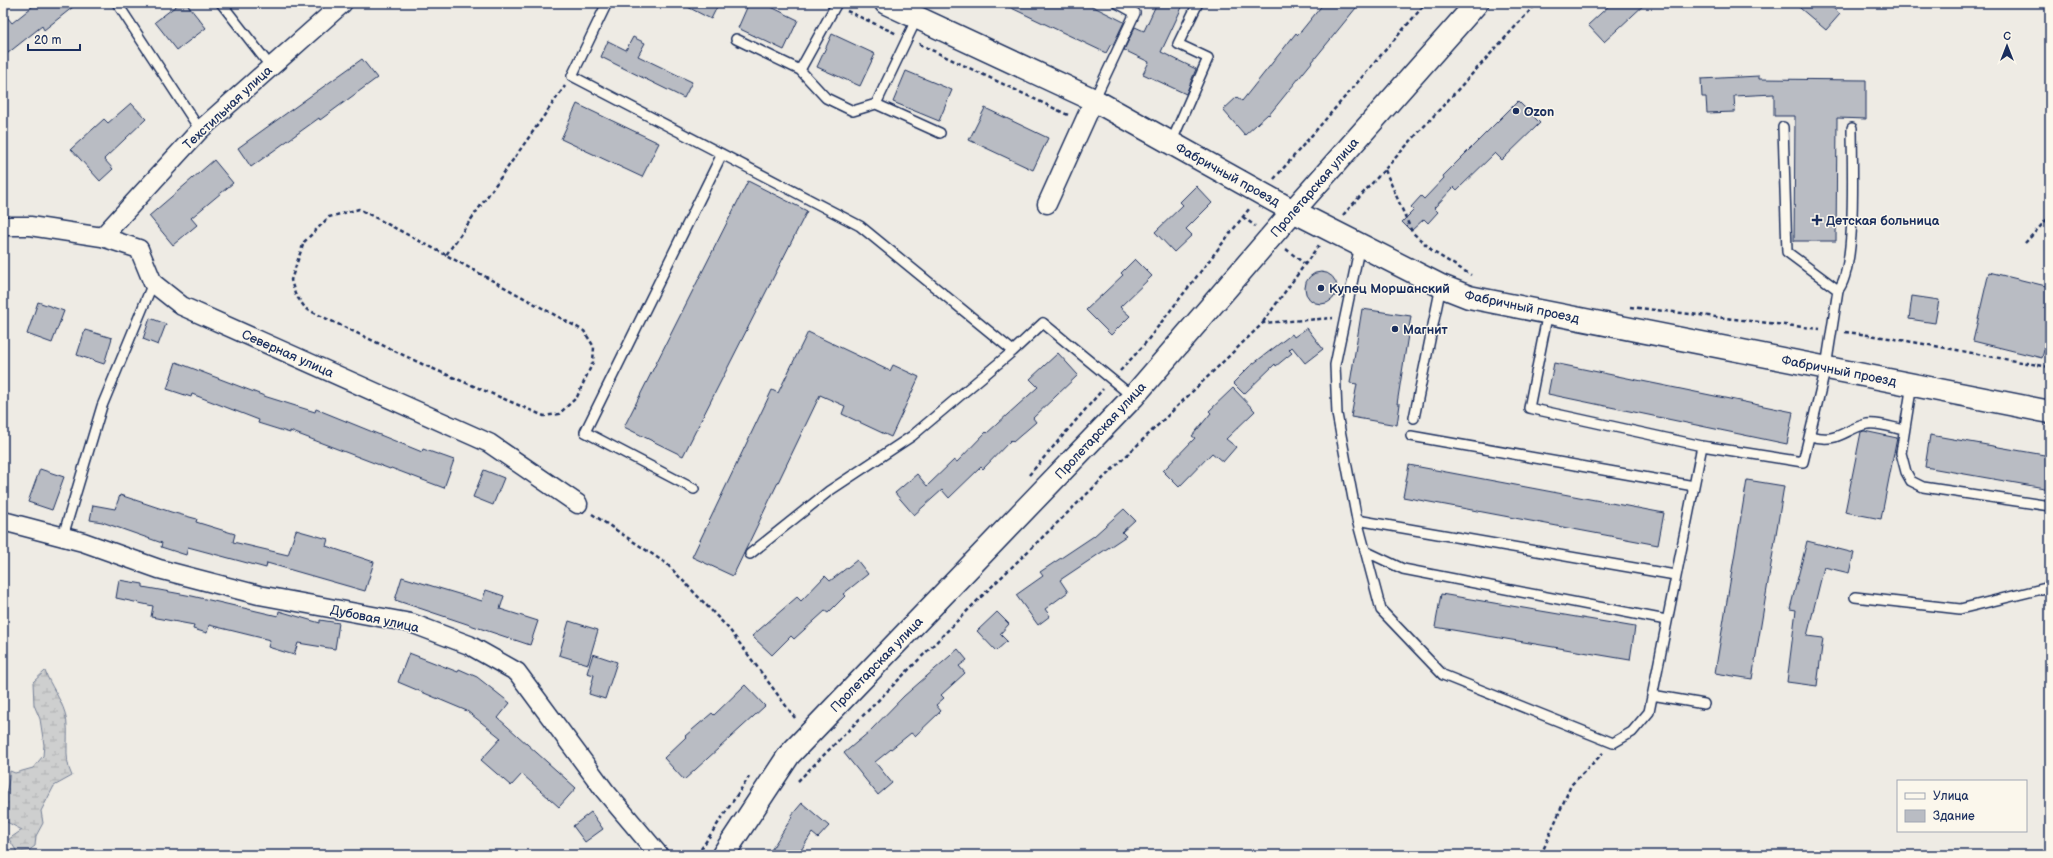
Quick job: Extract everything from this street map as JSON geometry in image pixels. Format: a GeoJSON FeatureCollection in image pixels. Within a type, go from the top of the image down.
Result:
{"type":"FeatureCollection","features":[{"type":"Feature","properties":{"kind":"street","name":"Техстильная улица"},"geometry":{"type":"LineString","coordinates":[[102,237],[200,130],[343,3]]}},
{"type":"Feature","properties":{"kind":"street","name":"Фабричный проезд"},"geometry":{"type":"LineString","coordinates":[[886,3],[1094,100],[1293,211],[1361,244],[1441,286],[1469,297],[2050,412]]}},
{"type":"Feature","properties":{"kind":"street","name":"Пролетарская улица"},"geometry":{"type":"LineString","coordinates":[[723,855],[789,755],[1133,397],[1293,211],[1477,3]]}},
{"type":"Feature","properties":{"kind":"street"},"geometry":{"type":"LineString","coordinates":[[1047,204],[1094,100]]}},
{"type":"Feature","properties":{"kind":"street","name":"Северная улица"},"geometry":{"type":"LineString","coordinates":[[3,226],[30,226],[102,237],[138,249],[153,283],[182,306],[489,443],[578,504]]}},
{"type":"Feature","properties":{"kind":"street","name":"Дубовая улица"},"geometry":{"type":"LineString","coordinates":[[3,521],[63,536],[159,569],[259,594],[411,623],[469,645],[516,672],[605,791],[659,855]]}},
{"type":"Feature","properties":{"kind":"lane"},"geometry":{"type":"LineString","coordinates":[[117,3],[200,130]]}},
{"type":"Feature","properties":{"kind":"lane"},"geometry":{"type":"LineString","coordinates":[[221,3],[271,67]]}},
{"type":"Feature","properties":{"kind":"lane"},"geometry":{"type":"LineString","coordinates":[[607,3],[572,76],[860,226],[1013,351]]}},
{"type":"Feature","properties":{"kind":"lane"},"geometry":{"type":"LineString","coordinates":[[1094,100],[1135,13],[1117,3]]}},
{"type":"Feature","properties":{"kind":"lane"},"geometry":{"type":"LineString","coordinates":[[1172,143],[1208,58],[1178,44],[1198,3]]}},
{"type":"Feature","properties":{"kind":"lane"},"geometry":{"type":"LineString","coordinates":[[800,70],[836,4]]}},
{"type":"Feature","properties":{"kind":"lane"},"geometry":{"type":"LineString","coordinates":[[876,104],[917,18]]}},
{"type":"Feature","properties":{"kind":"lane"},"geometry":{"type":"LineString","coordinates":[[736,39],[800,70],[826,98],[853,111],[876,104],[940,133]]}},
{"type":"Feature","properties":{"kind":"lane"},"geometry":{"type":"LineString","coordinates":[[1782,127],[1787,252],[1838,290]]}},
{"type":"Feature","properties":{"kind":"lane"},"geometry":{"type":"LineString","coordinates":[[1548,312],[1529,408],[1702,446],[1803,462],[1826,367],[1838,290],[1842,285],[1850,250],[1852,128]]}},
{"type":"Feature","properties":{"kind":"lane"},"geometry":{"type":"LineString","coordinates":[[694,489],[585,432],[722,154]]}},
{"type":"Feature","properties":{"kind":"lane"},"geometry":{"type":"LineString","coordinates":[[1361,244],[1335,365],[1337,414],[1357,520],[1381,610],[1443,675],[1614,743],[1632,732],[1649,712],[1666,620],[1702,446]]}},
{"type":"Feature","properties":{"kind":"lane"},"geometry":{"type":"LineString","coordinates":[[63,536],[102,406],[153,283]]}},
{"type":"Feature","properties":{"kind":"lane"},"geometry":{"type":"LineString","coordinates":[[1414,418],[1441,286]]}},
{"type":"Feature","properties":{"kind":"lane"},"geometry":{"type":"LineString","coordinates":[[750,554],[829,491],[912,436],[1013,351],[1043,323],[1133,397]]}},
{"type":"Feature","properties":{"kind":"lane"},"geometry":{"type":"LineString","coordinates":[[1912,384],[1900,453],[1906,472],[1911,481],[1923,487],[2050,506]]}},
{"type":"Feature","properties":{"kind":"lane"},"geometry":{"type":"LineString","coordinates":[[1810,436],[1819,438],[1838,436],[1866,424],[1904,430]]}},
{"type":"Feature","properties":{"kind":"lane"},"geometry":{"type":"LineString","coordinates":[[1411,436],[1694,486]]}},
{"type":"Feature","properties":{"kind":"lane"},"geometry":{"type":"LineString","coordinates":[[1357,520],[1675,575]]}},
{"type":"Feature","properties":{"kind":"lane"},"geometry":{"type":"LineString","coordinates":[[1365,550],[1403,569],[1666,620]]}},
{"type":"Feature","properties":{"kind":"lane"},"geometry":{"type":"LineString","coordinates":[[1855,597],[1960,608],[2050,587]]}},
{"type":"Feature","properties":{"kind":"lane"},"geometry":{"type":"LineString","coordinates":[[1652,695],[1704,704]]}},
{"type":"Feature","properties":{"kind":"path"},"geometry":{"type":"LineString","coordinates":[[1024,480],[1112,379],[1143,346],[1262,193],[1426,3]]}},
{"type":"Feature","properties":{"kind":"path"},"geometry":{"type":"LineString","coordinates":[[795,784],[983,595],[1263,322],[1330,229],[1537,3]]}},
{"type":"Feature","properties":{"kind":"path"},"geometry":{"type":"LineString","coordinates":[[836,4],[1084,122]]}},
{"type":"Feature","properties":{"kind":"path"},"geometry":{"type":"LineString","coordinates":[[446,256],[572,76]]}},
{"type":"Feature","properties":{"kind":"path"},"geometry":{"type":"LineString","coordinates":[[1385,170],[1412,232],[1435,253],[1473,276]]}},
{"type":"Feature","properties":{"kind":"path"},"geometry":{"type":"LineString","coordinates":[[359,209],[446,256],[584,331],[594,347],[593,362],[578,397],[559,414],[544,416],[422,364],[306,308],[295,294],[291,280],[304,242],[328,217],[359,209]]}},
{"type":"Feature","properties":{"kind":"path"},"geometry":{"type":"LineString","coordinates":[[2025,243],[2050,216]]}},
{"type":"Feature","properties":{"kind":"path"},"geometry":{"type":"LineString","coordinates":[[1627,307],[1884,337],[2050,367]]}},
{"type":"Feature","properties":{"kind":"path"},"geometry":{"type":"LineString","coordinates":[[1263,322],[1345,317]]}},
{"type":"Feature","properties":{"kind":"path"},"geometry":{"type":"LineString","coordinates":[[578,504],[667,564],[729,629],[795,718]]}},
{"type":"Feature","properties":{"kind":"path"},"geometry":{"type":"LineString","coordinates":[[790,723],[801,712]]}},
{"type":"Feature","properties":{"kind":"path"},"geometry":{"type":"LineString","coordinates":[[1541,855],[1571,785],[1614,743]]}},
{"type":"Feature","properties":{"kind":"path"},"geometry":{"type":"LineString","coordinates":[[697,855],[732,800],[750,776]]}},
{"type":"Feature","properties":{"kind":"green space"},"geometry":{"type":"Polygon","coordinates":[[[45,671],[65,713],[67,721],[67,753],[69,768],[72,776],[54,786],[41,811],[43,823],[36,836],[35,846],[28,851],[17,852],[9,839],[22,830],[5,821],[4,801],[10,771],[15,773],[33,768],[43,756],[44,745],[40,719],[34,705],[33,682],[45,671]]]}},
{"type":"Feature","properties":{"kind":"building"},"geometry":{"type":"Polygon","coordinates":[[[37,3],[78,3],[44,30],[42,26],[3,57],[3,12],[12,23],[37,3]]]}},
{"type":"Feature","properties":{"kind":"building"},"geometry":{"type":"Polygon","coordinates":[[[180,3],[186,3],[206,28],[177,50],[155,22],[180,3]]]}},
{"type":"Feature","properties":{"kind":"building"},"geometry":{"type":"Polygon","coordinates":[[[680,3],[719,3],[711,19],[680,3]]]}},
{"type":"Feature","properties":{"kind":"building"},"geometry":{"type":"Polygon","coordinates":[[[749,3],[763,3],[798,20],[784,50],[738,28],[749,3]]]}},
{"type":"Feature","properties":{"kind":"building"},"geometry":{"type":"Polygon","coordinates":[[[1001,3],[1086,3],[1124,22],[1113,45],[1111,44],[1106,53],[1001,3]]]}},
{"type":"Feature","properties":{"kind":"building"},"geometry":{"type":"Polygon","coordinates":[[[1157,3],[1184,3],[1161,52],[1196,69],[1186,94],[1143,74],[1149,62],[1124,50],[1135,27],[1144,31],[1157,3]]]}},
{"type":"Feature","properties":{"kind":"building"},"geometry":{"type":"Polygon","coordinates":[[[1324,3],[1360,3],[1269,115],[1268,114],[1245,135],[1223,110],[1237,97],[1242,101],[1296,33],[1298,35],[1324,3]]]}},
{"type":"Feature","properties":{"kind":"building"},"geometry":{"type":"Polygon","coordinates":[[[1612,3],[1646,3],[1604,42],[1588,25],[1612,3]]]}},
{"type":"Feature","properties":{"kind":"building"},"geometry":{"type":"Polygon","coordinates":[[[1794,3],[1827,3],[1840,14],[1826,30],[1794,3]]]}},
{"type":"Feature","properties":{"kind":"building"},"geometry":{"type":"Polygon","coordinates":[[[832,34],[875,54],[860,86],[817,67],[832,34]]]}},
{"type":"Feature","properties":{"kind":"building"},"geometry":{"type":"Polygon","coordinates":[[[633,37],[645,43],[638,56],[692,82],[684,98],[601,57],[608,41],[626,50],[633,37]]]}},
{"type":"Feature","properties":{"kind":"building"},"geometry":{"type":"Polygon","coordinates":[[[362,59],[377,78],[320,120],[319,118],[251,167],[238,148],[362,59]]]}},
{"type":"Feature","properties":{"kind":"building"},"geometry":{"type":"Polygon","coordinates":[[[906,71],[952,90],[939,121],[893,102],[906,71]]]}},
{"type":"Feature","properties":{"kind":"building"},"geometry":{"type":"Polygon","coordinates":[[[1759,76],[1759,79],[1866,80],[1866,119],[1837,118],[1836,241],[1794,241],[1795,116],[1774,116],[1774,94],[1734,96],[1735,112],[1707,113],[1706,97],[1702,97],[1701,79],[1759,76]]]}},
{"type":"Feature","properties":{"kind":"building"},"geometry":{"type":"Polygon","coordinates":[[[1518,101],[1540,123],[1502,160],[1495,153],[1457,190],[1454,187],[1434,208],[1438,212],[1428,223],[1424,219],[1411,231],[1402,222],[1414,210],[1411,207],[1421,196],[1424,199],[1444,178],[1443,176],[1518,101]]]}},
{"type":"Feature","properties":{"kind":"building"},"geometry":{"type":"Polygon","coordinates":[[[131,103],[146,119],[104,159],[113,169],[100,181],[71,149],[104,119],[108,123],[131,103]]]}},
{"type":"Feature","properties":{"kind":"building"},"geometry":{"type":"Polygon","coordinates":[[[577,104],[659,143],[642,177],[561,139],[577,104]]]}},
{"type":"Feature","properties":{"kind":"building"},"geometry":{"type":"Polygon","coordinates":[[[985,108],[1048,138],[1033,170],[969,140],[985,108]]]}},
{"type":"Feature","properties":{"kind":"building"},"geometry":{"type":"Polygon","coordinates":[[[214,160],[233,183],[191,218],[197,225],[173,245],[149,216],[214,160]]]}},
{"type":"Feature","properties":{"kind":"building"},"geometry":{"type":"Polygon","coordinates":[[[748,181],[807,211],[683,456],[624,427],[748,181]]]}},
{"type":"Feature","properties":{"kind":"building"},"geometry":{"type":"Polygon","coordinates":[[[1196,186],[1212,203],[1186,229],[1192,235],[1174,252],[1155,232],[1183,205],[1180,202],[1196,186]]]}},
{"type":"Feature","properties":{"kind":"building"},"geometry":{"type":"Polygon","coordinates":[[[1135,259],[1152,276],[1120,307],[1130,316],[1111,335],[1086,310],[1123,275],[1121,273],[1135,259]]]}},
{"type":"Feature","properties":{"kind":"building"},"geometry":{"type":"Polygon","coordinates":[[[1318,272],[1324,272],[1334,279],[1337,288],[1336,294],[1330,301],[1324,304],[1318,304],[1308,297],[1305,291],[1305,285],[1312,275],[1318,272]]]}},
{"type":"Feature","properties":{"kind":"building"},"geometry":{"type":"Polygon","coordinates":[[[1989,272],[2050,287],[2050,326],[2042,358],[1973,341],[1989,272]]]}},
{"type":"Feature","properties":{"kind":"building"},"geometry":{"type":"Polygon","coordinates":[[[1912,296],[1939,300],[1935,323],[1909,319],[1912,296]]]}},
{"type":"Feature","properties":{"kind":"building"},"geometry":{"type":"Polygon","coordinates":[[[38,302],[64,311],[52,343],[27,334],[38,302]]]}},
{"type":"Feature","properties":{"kind":"building"},"geometry":{"type":"Polygon","coordinates":[[[1362,309],[1411,316],[1397,404],[1400,404],[1397,425],[1351,417],[1357,384],[1350,383],[1362,309]]]}},
{"type":"Feature","properties":{"kind":"building"},"geometry":{"type":"Polygon","coordinates":[[[150,318],[166,324],[158,345],[143,339],[150,318]]]}},
{"type":"Feature","properties":{"kind":"building"},"geometry":{"type":"Polygon","coordinates":[[[1307,328],[1323,349],[1305,363],[1292,347],[1289,350],[1292,353],[1276,366],[1275,364],[1244,394],[1233,383],[1249,367],[1292,334],[1294,337],[1307,328]]]}},
{"type":"Feature","properties":{"kind":"building"},"geometry":{"type":"Polygon","coordinates":[[[85,330],[112,338],[104,364],[77,355],[85,330]]]}},
{"type":"Feature","properties":{"kind":"building"},"geometry":{"type":"Polygon","coordinates":[[[808,332],[890,371],[893,365],[919,377],[891,437],[842,414],[845,406],[820,395],[733,576],[692,557],[772,390],[778,393],[808,332]]]}},
{"type":"Feature","properties":{"kind":"building"},"geometry":{"type":"Polygon","coordinates":[[[1058,353],[1078,375],[1033,418],[1036,422],[1013,442],[1011,440],[983,469],[981,467],[949,498],[942,490],[914,515],[895,493],[917,474],[927,486],[954,460],[957,462],[986,432],[987,433],[1038,387],[1030,379],[1058,353]]]}},
{"type":"Feature","properties":{"kind":"building"},"geometry":{"type":"Polygon","coordinates":[[[176,362],[267,397],[315,412],[316,409],[422,452],[423,449],[454,460],[444,488],[290,431],[290,433],[258,423],[259,420],[192,394],[191,397],[167,389],[176,362]]]}},
{"type":"Feature","properties":{"kind":"building"},"geometry":{"type":"Polygon","coordinates":[[[1554,363],[1793,412],[1787,444],[1548,394],[1554,363]]]}},
{"type":"Feature","properties":{"kind":"building"},"geometry":{"type":"Polygon","coordinates":[[[1233,388],[1255,411],[1226,439],[1236,447],[1223,462],[1212,453],[1179,487],[1163,471],[1195,438],[1192,436],[1211,413],[1209,411],[1233,388]]]}},
{"type":"Feature","properties":{"kind":"building"},"geometry":{"type":"Polygon","coordinates":[[[1864,431],[1897,438],[1881,519],[1845,512],[1861,432],[1864,431]]]}},
{"type":"Feature","properties":{"kind":"building"},"geometry":{"type":"Polygon","coordinates":[[[1930,435],[2050,456],[2050,489],[1925,467],[1930,435]]]}},
{"type":"Feature","properties":{"kind":"building"},"geometry":{"type":"Polygon","coordinates":[[[1409,465],[1664,513],[1658,545],[1403,497],[1409,465]]]}},
{"type":"Feature","properties":{"kind":"building"},"geometry":{"type":"Polygon","coordinates":[[[40,469],[64,477],[52,510],[28,502],[40,469]]]}},
{"type":"Feature","properties":{"kind":"building"},"geometry":{"type":"Polygon","coordinates":[[[484,470],[504,478],[493,505],[473,497],[484,470]]]}},
{"type":"Feature","properties":{"kind":"building"},"geometry":{"type":"Polygon","coordinates":[[[1747,480],[1784,486],[1752,679],[1715,673],[1747,480]]]}},
{"type":"Feature","properties":{"kind":"building"},"geometry":{"type":"Polygon","coordinates":[[[120,495],[197,519],[196,522],[235,534],[233,542],[288,555],[296,530],[328,539],[326,546],[374,562],[365,591],[267,563],[266,568],[188,547],[186,555],[161,547],[162,543],[102,522],[90,520],[93,505],[115,509],[120,495]]]}},
{"type":"Feature","properties":{"kind":"building"},"geometry":{"type":"Polygon","coordinates":[[[1124,509],[1135,520],[1122,532],[1126,536],[1060,580],[1068,592],[1045,609],[1050,616],[1038,625],[1016,595],[1043,576],[1040,572],[1094,536],[1124,509]]]}},
{"type":"Feature","properties":{"kind":"building"},"geometry":{"type":"Polygon","coordinates":[[[1807,541],[1854,553],[1849,573],[1824,567],[1807,636],[1823,638],[1817,686],[1787,682],[1796,610],[1790,609],[1807,541]]]}},
{"type":"Feature","properties":{"kind":"building"},"geometry":{"type":"Polygon","coordinates":[[[857,560],[868,574],[843,594],[845,596],[828,613],[825,611],[794,639],[791,636],[772,655],[752,636],[797,597],[801,601],[825,576],[830,581],[857,560]]]}},
{"type":"Feature","properties":{"kind":"building"},"geometry":{"type":"Polygon","coordinates":[[[402,577],[482,601],[486,590],[504,596],[500,609],[538,621],[530,645],[395,600],[402,577]]]}},
{"type":"Feature","properties":{"kind":"building"},"geometry":{"type":"Polygon","coordinates":[[[119,580],[143,584],[143,587],[192,596],[278,616],[279,611],[320,623],[320,620],[339,623],[335,649],[298,643],[294,655],[268,647],[270,640],[209,625],[207,633],[193,629],[194,625],[151,617],[153,606],[116,598],[119,580]]]}},
{"type":"Feature","properties":{"kind":"building"},"geometry":{"type":"Polygon","coordinates":[[[1441,594],[1635,627],[1630,660],[1435,627],[1441,594]]]}},
{"type":"Feature","properties":{"kind":"building"},"geometry":{"type":"Polygon","coordinates":[[[997,612],[1009,624],[1000,634],[1007,641],[996,651],[977,631],[997,612]]]}},
{"type":"Feature","properties":{"kind":"building"},"geometry":{"type":"Polygon","coordinates":[[[569,621],[598,630],[588,664],[559,655],[569,621]]]}},
{"type":"Feature","properties":{"kind":"building"},"geometry":{"type":"Polygon","coordinates":[[[958,649],[967,660],[959,666],[965,673],[941,695],[944,698],[936,705],[941,711],[915,736],[911,733],[875,762],[892,783],[878,795],[844,753],[869,732],[904,696],[958,649]]]}},
{"type":"Feature","properties":{"kind":"building"},"geometry":{"type":"Polygon","coordinates":[[[409,653],[458,672],[459,669],[477,677],[510,703],[498,718],[576,788],[559,807],[522,774],[511,786],[481,760],[501,738],[467,711],[398,682],[409,653]]]}},
{"type":"Feature","properties":{"kind":"building"},"geometry":{"type":"Polygon","coordinates":[[[593,654],[617,662],[605,699],[589,694],[594,675],[587,673],[593,654]]]}},
{"type":"Feature","properties":{"kind":"building"},"geometry":{"type":"Polygon","coordinates":[[[745,685],[765,706],[684,780],[664,758],[686,737],[685,736],[712,713],[714,715],[745,685]]]}},
{"type":"Feature","properties":{"kind":"building"},"geometry":{"type":"Polygon","coordinates":[[[802,803],[829,826],[818,838],[812,833],[798,855],[768,855],[792,817],[791,816],[802,803]]]}},
{"type":"Feature","properties":{"kind":"building"},"geometry":{"type":"Polygon","coordinates":[[[591,812],[603,829],[585,842],[573,826],[591,812]]]}},
{"type":"Feature","properties":{"kind":"place","name":"Ozon"},"geometry":{"type":"Point","coordinates":[1516,111]}},
{"type":"Feature","properties":{"kind":"place","name":"Детская больница"},"geometry":{"type":"Point","coordinates":[1817,220]}},
{"type":"Feature","properties":{"kind":"place","name":"Купец Моршанский"},"geometry":{"type":"Point","coordinates":[1321,288]}},
{"type":"Feature","properties":{"kind":"place","name":"Магнит"},"geometry":{"type":"Point","coordinates":[1395,329]}}]}
